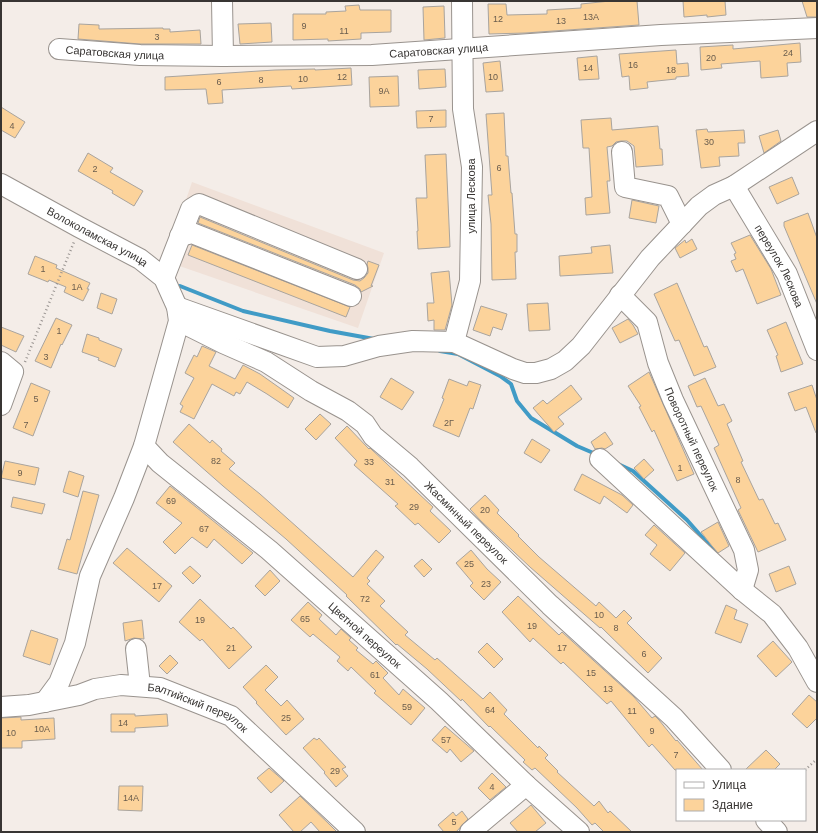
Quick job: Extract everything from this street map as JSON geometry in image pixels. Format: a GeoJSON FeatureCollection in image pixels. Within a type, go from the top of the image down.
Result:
{"type":"FeatureCollection","features":[{"type":"Feature","properties":{"kind":"street"},"geometry":{"type":"LineString","coordinates":[[222,1],[223,56]]}},
{"type":"Feature","properties":{"kind":"street","name":"улица Лескова"},"geometry":{"type":"LineString","coordinates":[[454,342],[470,281],[472,166],[463,109],[462,1]]}},
{"type":"Feature","properties":{"kind":"street","name":"Саратовская улица"},"geometry":{"type":"LineString","coordinates":[[59,49],[140,55],[372,55],[661,35],[817,28]]}},
{"type":"Feature","properties":{"kind":"street"},"geometry":{"type":"LineString","coordinates":[[44,702],[59,682],[75,643],[90,576],[124,498],[144,446],[178,314],[318,357],[344,356],[379,346],[414,341],[454,342],[513,369],[536,373],[551,369],[565,361],[581,346],[650,258],[699,206],[714,195],[734,186],[817,131]]}},
{"type":"Feature","properties":{"kind":"street"},"geometry":{"type":"LineString","coordinates":[[622,152],[625,187],[668,196],[682,224]]}},
{"type":"Feature","properties":{"kind":"street","name":"Волоколамская улица"},"geometry":{"type":"LineString","coordinates":[[1,184],[79,227],[140,258],[164,278],[178,314]]}},
{"type":"Feature","properties":{"kind":"street","name":"переулок Лескова"},"geometry":{"type":"LineString","coordinates":[[734,186],[788,274],[817,350]]}},
{"type":"Feature","properties":{"kind":"street"},"geometry":{"type":"LineString","coordinates":[[164,278],[191,209],[199,204],[357,269]]}},
{"type":"Feature","properties":{"kind":"street"},"geometry":{"type":"LineString","coordinates":[[180,236],[192,233],[351,296]]}},
{"type":"Feature","properties":{"kind":"street","name":"Поворотный переулок"},"geometry":{"type":"LineString","coordinates":[[620,295],[647,322],[658,363],[673,400],[744,550],[748,570],[742,590]]}},
{"type":"Feature","properties":{"kind":"street","name":"Жасминный переулок"},"geometry":{"type":"LineString","coordinates":[[178,314],[223,343],[266,362],[311,391],[348,411],[365,424],[373,436],[410,467],[550,606],[674,718],[720,769]]}},
{"type":"Feature","properties":{"kind":"street"},"geometry":{"type":"LineString","coordinates":[[1,405],[12,368]]}},
{"type":"Feature","properties":{"kind":"street","name":"Цветной переулок"},"geometry":{"type":"LineString","coordinates":[[144,446],[160,463],[269,550],[439,701],[526,785],[579,832]]}},
{"type":"Feature","properties":{"kind":"street"},"geometry":{"type":"LineString","coordinates":[[600,459],[742,590],[772,614],[798,648],[817,682]]}},
{"type":"Feature","properties":{"kind":"street"},"geometry":{"type":"LineString","coordinates":[[136,649],[140,686]]}},
{"type":"Feature","properties":{"kind":"street","name":"Балтийский переулок"},"geometry":{"type":"LineString","coordinates":[[1,707],[29,705],[79,696],[95,689],[121,685],[160,688],[231,716],[355,832]]}},
{"type":"Feature","properties":{"kind":"street"},"geometry":{"type":"LineString","coordinates":[[470,832],[526,785]]}},
{"type":"Feature","properties":{"kind":"street"},"geometry":{"type":"LineString","coordinates":[[767,821],[777,832]]}},
{"type":"Feature","properties":{"kind":"path"},"geometry":{"type":"LineString","coordinates":[[12,368],[66,260]]}},
{"type":"Feature","properties":{"kind":"path"},"geometry":{"type":"LineString","coordinates":[[805,769],[817,759]]}},
{"type":"Feature","properties":{"kind":"shaded area"},"geometry":{"type":"Polygon","coordinates":[[[192,182],[384,253],[358,328],[165,261],[192,182]]]}},
{"type":"Feature","properties":{"kind":"building"},"geometry":{"type":"Polygon","coordinates":[[[610,1],[637,1],[639,25],[489,34],[488,4],[506,4],[507,15],[547,14],[547,10],[581,8],[581,4],[610,1]]]}},
{"type":"Feature","properties":{"kind":"building"},"geometry":{"type":"Polygon","coordinates":[[[683,1],[725,1],[726,15],[684,17],[683,1]]]}},
{"type":"Feature","properties":{"kind":"building"},"geometry":{"type":"Polygon","coordinates":[[[802,1],[817,1],[817,17],[807,17],[802,1]]]}},
{"type":"Feature","properties":{"kind":"building"},"geometry":{"type":"Polygon","coordinates":[[[359,5],[360,10],[391,10],[391,32],[361,33],[361,39],[328,41],[328,39],[293,40],[293,14],[326,14],[326,12],[346,11],[345,6],[359,5]]]}},
{"type":"Feature","properties":{"kind":"building"},"geometry":{"type":"Polygon","coordinates":[[[444,6],[445,38],[424,40],[423,7],[444,6]]]}},
{"type":"Feature","properties":{"kind":"building"},"geometry":{"type":"Polygon","coordinates":[[[271,23],[272,42],[240,44],[238,24],[271,23]]]}},
{"type":"Feature","properties":{"kind":"building"},"geometry":{"type":"Polygon","coordinates":[[[79,24],[99,25],[99,29],[163,28],[170,29],[170,32],[200,30],[201,44],[140,44],[78,39],[79,24]]]}},
{"type":"Feature","properties":{"kind":"building"},"geometry":{"type":"Polygon","coordinates":[[[800,43],[801,62],[787,63],[788,76],[761,78],[760,61],[721,64],[722,68],[701,70],[700,47],[733,45],[733,49],[800,43]]]}},
{"type":"Feature","properties":{"kind":"building"},"geometry":{"type":"Polygon","coordinates":[[[676,50],[677,64],[688,63],[689,76],[647,82],[648,88],[630,90],[629,76],[622,77],[619,54],[676,50]]]}},
{"type":"Feature","properties":{"kind":"building"},"geometry":{"type":"Polygon","coordinates":[[[597,56],[599,79],[579,80],[577,58],[597,56]]]}},
{"type":"Feature","properties":{"kind":"building"},"geometry":{"type":"Polygon","coordinates":[[[500,61],[503,91],[486,92],[483,63],[500,61]]]}},
{"type":"Feature","properties":{"kind":"building"},"geometry":{"type":"Polygon","coordinates":[[[351,68],[352,85],[292,89],[291,86],[222,90],[223,103],[208,104],[206,89],[165,90],[165,77],[275,70],[351,68]]]}},
{"type":"Feature","properties":{"kind":"building"},"geometry":{"type":"Polygon","coordinates":[[[445,69],[446,87],[419,89],[418,70],[445,69]]]}},
{"type":"Feature","properties":{"kind":"building"},"geometry":{"type":"Polygon","coordinates":[[[398,76],[399,106],[370,107],[369,77],[398,76]]]}},
{"type":"Feature","properties":{"kind":"building"},"geometry":{"type":"Polygon","coordinates":[[[1,107],[25,122],[15,138],[1,130],[1,107]]]}},
{"type":"Feature","properties":{"kind":"building"},"geometry":{"type":"Polygon","coordinates":[[[446,110],[446,127],[417,128],[416,111],[446,110]]]}},
{"type":"Feature","properties":{"kind":"building"},"geometry":{"type":"Polygon","coordinates":[[[504,113],[506,156],[508,156],[515,234],[517,234],[517,252],[515,252],[516,279],[492,280],[491,224],[488,195],[492,195],[486,114],[504,113]]]}},
{"type":"Feature","properties":{"kind":"building"},"geometry":{"type":"Polygon","coordinates":[[[611,118],[612,130],[658,126],[663,165],[636,167],[634,146],[627,141],[616,142],[612,146],[607,147],[610,181],[607,181],[610,213],[586,215],[585,198],[592,197],[589,148],[583,148],[581,120],[611,118]]]}},
{"type":"Feature","properties":{"kind":"building"},"geometry":{"type":"Polygon","coordinates":[[[707,129],[708,132],[744,130],[745,143],[738,143],[739,156],[719,157],[720,166],[701,168],[696,130],[707,129]]]}},
{"type":"Feature","properties":{"kind":"building"},"geometry":{"type":"Polygon","coordinates":[[[778,130],[781,141],[764,153],[759,136],[778,130]]]}},
{"type":"Feature","properties":{"kind":"building"},"geometry":{"type":"Polygon","coordinates":[[[88,153],[113,168],[110,172],[143,191],[134,206],[112,193],[113,191],[78,171],[88,153]]]}},
{"type":"Feature","properties":{"kind":"building"},"geometry":{"type":"Polygon","coordinates":[[[446,154],[450,247],[418,249],[416,198],[427,198],[425,155],[446,154]]]}},
{"type":"Feature","properties":{"kind":"building"},"geometry":{"type":"Polygon","coordinates":[[[792,177],[799,194],[777,204],[769,187],[792,177]]]}},
{"type":"Feature","properties":{"kind":"building"},"geometry":{"type":"Polygon","coordinates":[[[632,200],[659,206],[656,223],[629,218],[632,200]]]}},
{"type":"Feature","properties":{"kind":"building"},"geometry":{"type":"Polygon","coordinates":[[[808,213],[817,238],[817,304],[784,226],[784,222],[808,213]]]}},
{"type":"Feature","properties":{"kind":"building"},"geometry":{"type":"Polygon","coordinates":[[[200,217],[353,280],[360,281],[368,273],[368,261],[379,265],[371,286],[373,286],[361,292],[355,285],[198,223],[200,217]]]}},
{"type":"Feature","properties":{"kind":"building"},"geometry":{"type":"Polygon","coordinates":[[[750,235],[771,269],[781,295],[757,304],[743,269],[736,272],[731,261],[736,259],[734,254],[736,253],[731,243],[750,235]]]}},
{"type":"Feature","properties":{"kind":"building"},"geometry":{"type":"Polygon","coordinates":[[[692,239],[697,249],[680,258],[675,248],[685,240],[686,243],[692,239]]]}},
{"type":"Feature","properties":{"kind":"building"},"geometry":{"type":"Polygon","coordinates":[[[192,245],[350,307],[346,317],[188,255],[192,245]]]}},
{"type":"Feature","properties":{"kind":"building"},"geometry":{"type":"Polygon","coordinates":[[[610,245],[613,273],[560,276],[559,256],[592,253],[591,247],[610,245]]]}},
{"type":"Feature","properties":{"kind":"building"},"geometry":{"type":"Polygon","coordinates":[[[35,256],[57,265],[56,268],[90,283],[87,289],[89,289],[83,301],[64,292],[66,287],[28,274],[35,256]]]}},
{"type":"Feature","properties":{"kind":"building"},"geometry":{"type":"Polygon","coordinates":[[[449,271],[452,305],[445,330],[434,330],[434,320],[428,321],[427,303],[434,303],[431,273],[449,271]]]}},
{"type":"Feature","properties":{"kind":"building"},"geometry":{"type":"Polygon","coordinates":[[[677,283],[704,347],[707,346],[716,367],[694,376],[679,340],[675,341],[654,294],[677,283]]]}},
{"type":"Feature","properties":{"kind":"building"},"geometry":{"type":"Polygon","coordinates":[[[101,293],[117,299],[112,314],[97,308],[101,293]]]}},
{"type":"Feature","properties":{"kind":"building"},"geometry":{"type":"Polygon","coordinates":[[[548,303],[550,330],[529,331],[527,304],[548,303]]]}},
{"type":"Feature","properties":{"kind":"building"},"geometry":{"type":"Polygon","coordinates":[[[481,306],[507,314],[502,330],[493,327],[490,336],[473,330],[481,306]]]}},
{"type":"Feature","properties":{"kind":"building"},"geometry":{"type":"Polygon","coordinates":[[[56,318],[72,325],[62,345],[61,344],[51,368],[35,361],[56,318]]]}},
{"type":"Feature","properties":{"kind":"building"},"geometry":{"type":"Polygon","coordinates":[[[628,319],[638,334],[620,343],[612,328],[628,319]]]}},
{"type":"Feature","properties":{"kind":"building"},"geometry":{"type":"Polygon","coordinates":[[[786,322],[803,364],[781,372],[776,356],[778,355],[767,330],[786,322]]]}},
{"type":"Feature","properties":{"kind":"building"},"geometry":{"type":"Polygon","coordinates":[[[1,327],[24,336],[16,352],[1,345],[1,327]]]}},
{"type":"Feature","properties":{"kind":"building"},"geometry":{"type":"Polygon","coordinates":[[[87,334],[122,349],[115,367],[98,360],[99,358],[82,352],[87,334]]]}},
{"type":"Feature","properties":{"kind":"building"},"geometry":{"type":"Polygon","coordinates":[[[202,346],[216,352],[209,366],[235,379],[243,365],[260,374],[294,398],[288,408],[247,382],[240,394],[236,392],[234,396],[212,384],[194,419],[180,412],[183,406],[180,404],[194,378],[185,373],[194,355],[197,357],[202,346]]]}},
{"type":"Feature","properties":{"kind":"building"},"geometry":{"type":"Polygon","coordinates":[[[649,372],[694,474],[677,481],[654,430],[652,432],[639,407],[641,406],[628,386],[649,372]]]}},
{"type":"Feature","properties":{"kind":"building"},"geometry":{"type":"Polygon","coordinates":[[[391,378],[414,392],[402,410],[380,397],[391,378]]]}},
{"type":"Feature","properties":{"kind":"building"},"geometry":{"type":"Polygon","coordinates":[[[705,378],[718,406],[724,404],[732,421],[727,424],[743,461],[741,462],[759,500],[763,499],[775,524],[778,523],[786,540],[758,552],[738,510],[741,508],[714,448],[719,445],[701,406],[697,407],[688,386],[705,378]]]}},
{"type":"Feature","properties":{"kind":"building"},"geometry":{"type":"Polygon","coordinates":[[[449,379],[467,386],[469,381],[481,385],[473,409],[470,408],[459,437],[433,426],[444,399],[442,398],[449,379]]]}},
{"type":"Feature","properties":{"kind":"building"},"geometry":{"type":"Polygon","coordinates":[[[31,383],[50,391],[33,436],[13,428],[31,383]]]}},
{"type":"Feature","properties":{"kind":"building"},"geometry":{"type":"Polygon","coordinates":[[[571,385],[582,399],[558,417],[564,424],[554,432],[533,408],[543,400],[547,404],[571,385]]]}},
{"type":"Feature","properties":{"kind":"building"},"geometry":{"type":"Polygon","coordinates":[[[812,385],[817,400],[817,433],[806,407],[795,411],[788,393],[812,385]]]}},
{"type":"Feature","properties":{"kind":"building"},"geometry":{"type":"Polygon","coordinates":[[[320,414],[331,424],[316,440],[305,429],[320,414]]]}},
{"type":"Feature","properties":{"kind":"building"},"geometry":{"type":"Polygon","coordinates":[[[189,424],[210,443],[212,440],[222,449],[221,451],[235,463],[229,469],[260,494],[353,577],[376,550],[384,557],[367,578],[370,581],[367,584],[385,601],[380,606],[408,632],[405,635],[435,660],[437,658],[483,699],[490,692],[507,710],[504,714],[538,748],[539,746],[548,755],[545,758],[558,771],[557,772],[594,806],[599,801],[608,813],[610,811],[632,832],[604,832],[595,823],[592,825],[577,808],[535,768],[532,770],[523,762],[525,760],[490,726],[489,727],[462,699],[461,701],[427,669],[397,644],[396,645],[346,596],[347,595],[286,539],[173,442],[189,424]]]}},
{"type":"Feature","properties":{"kind":"building"},"geometry":{"type":"Polygon","coordinates":[[[347,426],[369,449],[370,448],[433,507],[430,511],[451,531],[439,543],[418,523],[415,525],[395,506],[398,504],[354,465],[357,461],[335,438],[347,426]]]}},
{"type":"Feature","properties":{"kind":"building"},"geometry":{"type":"Polygon","coordinates":[[[605,432],[613,444],[605,449],[595,449],[591,442],[605,432]]]}},
{"type":"Feature","properties":{"kind":"building"},"geometry":{"type":"Polygon","coordinates":[[[532,439],[550,450],[541,463],[524,453],[532,439]]]}},
{"type":"Feature","properties":{"kind":"building"},"geometry":{"type":"Polygon","coordinates":[[[644,459],[654,470],[644,479],[634,468],[644,459]]]}},
{"type":"Feature","properties":{"kind":"building"},"geometry":{"type":"Polygon","coordinates":[[[5,461],[39,468],[35,485],[1,478],[5,461]]]}},
{"type":"Feature","properties":{"kind":"building"},"geometry":{"type":"Polygon","coordinates":[[[69,471],[84,476],[78,497],[63,492],[69,471]]]}},
{"type":"Feature","properties":{"kind":"building"},"geometry":{"type":"Polygon","coordinates":[[[582,474],[622,495],[633,505],[627,513],[604,496],[600,504],[574,490],[582,474]]]}},
{"type":"Feature","properties":{"kind":"building"},"geometry":{"type":"Polygon","coordinates":[[[170,486],[253,553],[242,564],[214,539],[207,548],[192,537],[175,554],[163,542],[182,523],[156,503],[170,486]]]}},
{"type":"Feature","properties":{"kind":"building"},"geometry":{"type":"Polygon","coordinates":[[[83,491],[99,495],[77,574],[58,569],[67,539],[70,540],[83,491]]]}},
{"type":"Feature","properties":{"kind":"building"},"geometry":{"type":"Polygon","coordinates":[[[485,495],[499,510],[497,513],[539,557],[596,606],[599,602],[616,618],[624,610],[632,618],[627,623],[662,658],[648,673],[601,627],[600,628],[530,567],[470,509],[485,495]]]}},
{"type":"Feature","properties":{"kind":"building"},"geometry":{"type":"Polygon","coordinates":[[[13,497],[45,504],[42,514],[11,507],[13,497]]]}},
{"type":"Feature","properties":{"kind":"building"},"geometry":{"type":"Polygon","coordinates":[[[718,522],[729,546],[718,553],[701,532],[718,522]]]}},
{"type":"Feature","properties":{"kind":"building"},"geometry":{"type":"Polygon","coordinates":[[[654,525],[685,553],[670,571],[650,554],[657,545],[645,535],[654,525]]]}},
{"type":"Feature","properties":{"kind":"building"},"geometry":{"type":"Polygon","coordinates":[[[127,548],[172,586],[159,602],[113,563],[127,548]]]}},
{"type":"Feature","properties":{"kind":"building"},"geometry":{"type":"Polygon","coordinates":[[[471,550],[487,569],[501,582],[484,600],[470,586],[473,583],[456,563],[471,550]]]}},
{"type":"Feature","properties":{"kind":"building"},"geometry":{"type":"Polygon","coordinates":[[[422,559],[432,569],[424,577],[414,566],[422,559]]]}},
{"type":"Feature","properties":{"kind":"building"},"geometry":{"type":"Polygon","coordinates":[[[190,566],[201,576],[193,584],[182,573],[190,566]]]}},
{"type":"Feature","properties":{"kind":"building"},"geometry":{"type":"Polygon","coordinates":[[[789,566],[796,584],[776,592],[769,574],[789,566]]]}},
{"type":"Feature","properties":{"kind":"building"},"geometry":{"type":"Polygon","coordinates":[[[270,570],[280,581],[265,596],[255,586],[270,570]]]}},
{"type":"Feature","properties":{"kind":"building"},"geometry":{"type":"Polygon","coordinates":[[[518,596],[559,635],[562,632],[634,697],[652,718],[655,716],[702,769],[675,770],[652,744],[649,747],[611,701],[607,704],[563,662],[561,664],[533,638],[530,642],[502,612],[518,596]]]}},
{"type":"Feature","properties":{"kind":"building"},"geometry":{"type":"Polygon","coordinates":[[[200,599],[231,629],[233,627],[252,647],[229,669],[202,639],[200,641],[179,622],[200,599]]]}},
{"type":"Feature","properties":{"kind":"building"},"geometry":{"type":"Polygon","coordinates":[[[308,602],[322,615],[319,619],[336,635],[341,629],[351,638],[349,640],[358,648],[356,650],[373,664],[376,661],[388,673],[383,678],[399,695],[403,689],[425,708],[411,725],[374,693],[376,691],[351,667],[348,671],[337,661],[340,657],[313,634],[310,637],[291,620],[308,602]]]}},
{"type":"Feature","properties":{"kind":"building"},"geometry":{"type":"Polygon","coordinates":[[[726,605],[737,610],[734,619],[748,624],[741,643],[715,633],[726,605]]]}},
{"type":"Feature","properties":{"kind":"building"},"geometry":{"type":"Polygon","coordinates":[[[142,620],[144,639],[134,638],[125,641],[123,623],[142,620]]]}},
{"type":"Feature","properties":{"kind":"building"},"geometry":{"type":"Polygon","coordinates":[[[31,630],[58,639],[50,665],[23,656],[31,630]]]}},
{"type":"Feature","properties":{"kind":"building"},"geometry":{"type":"Polygon","coordinates":[[[773,641],[792,662],[776,677],[757,656],[773,641]]]}},
{"type":"Feature","properties":{"kind":"building"},"geometry":{"type":"Polygon","coordinates":[[[487,643],[503,659],[494,668],[478,652],[487,643]]]}},
{"type":"Feature","properties":{"kind":"building"},"geometry":{"type":"Polygon","coordinates":[[[170,655],[178,663],[167,674],[159,666],[170,655]]]}},
{"type":"Feature","properties":{"kind":"building"},"geometry":{"type":"Polygon","coordinates":[[[266,665],[278,677],[265,690],[281,706],[287,700],[304,719],[286,735],[243,687],[266,665]]]}},
{"type":"Feature","properties":{"kind":"building"},"geometry":{"type":"Polygon","coordinates":[[[809,695],[817,702],[817,718],[807,728],[792,714],[809,695]]]}},
{"type":"Feature","properties":{"kind":"building"},"geometry":{"type":"Polygon","coordinates":[[[111,714],[135,714],[135,716],[167,714],[168,726],[135,728],[135,732],[111,732],[111,714]]]}},
{"type":"Feature","properties":{"kind":"building"},"geometry":{"type":"Polygon","coordinates":[[[21,717],[21,720],[54,718],[55,739],[22,741],[22,748],[1,748],[1,718],[21,717]]]}},
{"type":"Feature","properties":{"kind":"building"},"geometry":{"type":"Polygon","coordinates":[[[445,726],[474,751],[461,762],[450,749],[447,753],[432,740],[445,726]]]}},
{"type":"Feature","properties":{"kind":"building"},"geometry":{"type":"Polygon","coordinates":[[[314,738],[317,740],[319,738],[346,767],[342,769],[348,776],[336,787],[324,773],[325,772],[303,748],[314,738]]]}},
{"type":"Feature","properties":{"kind":"building"},"geometry":{"type":"Polygon","coordinates":[[[766,750],[780,764],[775,769],[746,769],[766,750]]]}},
{"type":"Feature","properties":{"kind":"building"},"geometry":{"type":"Polygon","coordinates":[[[269,768],[284,781],[271,793],[257,778],[269,768]]]}},
{"type":"Feature","properties":{"kind":"building"},"geometry":{"type":"Polygon","coordinates":[[[492,773],[506,787],[490,800],[478,788],[492,773]]]}},
{"type":"Feature","properties":{"kind":"building"},"geometry":{"type":"Polygon","coordinates":[[[119,786],[143,786],[142,811],[118,810],[119,786]]]}},
{"type":"Feature","properties":{"kind":"building"},"geometry":{"type":"Polygon","coordinates":[[[300,796],[337,832],[320,832],[311,822],[300,832],[294,832],[279,815],[300,796]]]}},
{"type":"Feature","properties":{"kind":"building"},"geometry":{"type":"Polygon","coordinates":[[[531,805],[546,823],[535,832],[518,832],[510,823],[531,805]]]}},
{"type":"Feature","properties":{"kind":"building"},"geometry":{"type":"Polygon","coordinates":[[[462,811],[468,819],[456,832],[444,832],[438,825],[453,812],[456,816],[462,811]]]}},
{"type":"Feature","properties":{"kind":"waterway"},"geometry":{"type":"LineString","coordinates":[[180,286],[243,311],[330,331],[374,339]]}},
{"type":"Feature","properties":{"kind":"waterway"},"geometry":{"type":"LineString","coordinates":[[440,351],[458,354],[500,376],[511,384],[517,401],[531,418],[577,446],[598,455]]}},
{"type":"Feature","properties":{"kind":"waterway"},"geometry":{"type":"LineString","coordinates":[[618,464],[633,471],[687,520],[716,553]]}}]}
